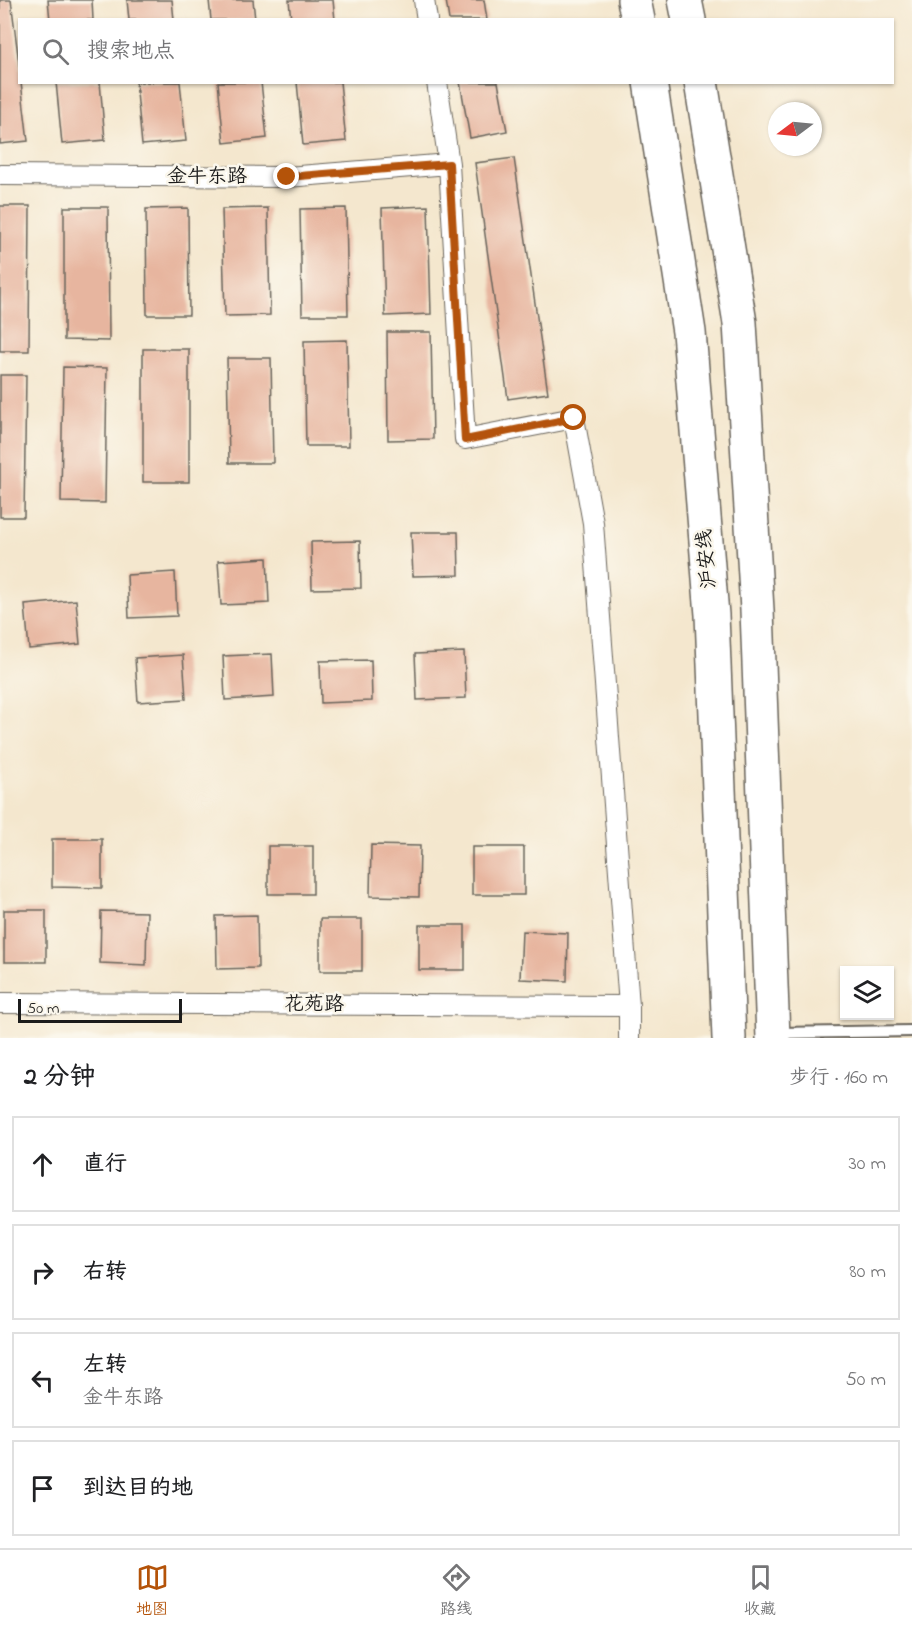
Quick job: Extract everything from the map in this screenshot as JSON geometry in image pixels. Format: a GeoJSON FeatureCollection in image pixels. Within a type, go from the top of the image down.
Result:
{"type":"FeatureCollection","features":[{"type":"Feature","properties":{"kind":"highway"},"geometry":{"type":"LineString","coordinates":[[634,0],[638,18]]}},
{"type":"Feature","properties":{"kind":"highway"},"geometry":{"type":"LineString","coordinates":[[685,0],[689,18]]}},
{"type":"Feature","properties":{"kind":"highway","name":"沪安线"},"geometry":{"type":"LineString","coordinates":[[650,84],[688,332],[712,615],[729,1038]]}},
{"type":"Feature","properties":{"kind":"highway"},"geometry":{"type":"LineString","coordinates":[[701,84],[740,323],[757,610],[773,1035]]}},
{"type":"Feature","properties":{"kind":"street"},"geometry":{"type":"LineString","coordinates":[[424,0],[427,18]]}},
{"type":"Feature","properties":{"kind":"street"},"geometry":{"type":"LineString","coordinates":[[437,84],[449,164],[465,440],[574,418],[593,523],[629,1006],[629,1038]]}},
{"type":"Feature","properties":{"kind":"street","name":"金牛东路"},"geometry":{"type":"LineString","coordinates":[[0,175],[287,177],[449,164]]}},
{"type":"Feature","properties":{"kind":"street","name":"花苑路"},"geometry":{"type":"LineString","coordinates":[[0,1004],[629,1006]]}},
{"type":"Feature","properties":{"kind":"lane"},"geometry":{"type":"LineString","coordinates":[[773,1035],[912,1031]]}},
{"type":"Feature","properties":{"kind":"building"},"geometry":{"type":"Polygon","coordinates":[[[0,0],[11,0],[18,55],[18,84],[21,84],[28,141],[0,144],[0,0]]]}},
{"type":"Feature","properties":{"kind":"building"},"geometry":{"type":"Polygon","coordinates":[[[48,0],[92,0],[93,18],[50,18],[48,0]]]}},
{"type":"Feature","properties":{"kind":"building"},"geometry":{"type":"Polygon","coordinates":[[[127,0],[172,0],[174,18],[129,18],[127,0]]]}},
{"type":"Feature","properties":{"kind":"building"},"geometry":{"type":"Polygon","coordinates":[[[209,0],[253,0],[255,18],[211,18],[209,0]]]}},
{"type":"Feature","properties":{"kind":"building"},"geometry":{"type":"Polygon","coordinates":[[[289,0],[333,0],[335,18],[291,18],[289,0]]]}},
{"type":"Feature","properties":{"kind":"building"},"geometry":{"type":"Polygon","coordinates":[[[446,0],[484,0],[487,18],[449,18],[446,0]]]}},
{"type":"Feature","properties":{"kind":"building"},"geometry":{"type":"Polygon","coordinates":[[[56,84],[100,84],[105,140],[62,144],[56,84]]]}},
{"type":"Feature","properties":{"kind":"building"},"geometry":{"type":"Polygon","coordinates":[[[136,84],[180,84],[186,141],[142,145],[136,84]]]}},
{"type":"Feature","properties":{"kind":"building"},"geometry":{"type":"Polygon","coordinates":[[[218,84],[261,84],[267,138],[224,143],[218,84]]]}},
{"type":"Feature","properties":{"kind":"building"},"geometry":{"type":"Polygon","coordinates":[[[297,84],[340,84],[346,141],[303,145],[297,84]]]}},
{"type":"Feature","properties":{"kind":"building"},"geometry":{"type":"Polygon","coordinates":[[[460,84],[498,84],[507,131],[470,138],[460,84]]]}},
{"type":"Feature","properties":{"kind":"building"},"geometry":{"type":"Polygon","coordinates":[[[514,158],[548,393],[508,399],[475,163],[514,158]]]}},
{"type":"Feature","properties":{"kind":"building"},"geometry":{"type":"Polygon","coordinates":[[[0,206],[30,206],[29,351],[0,351],[0,206]]]}},
{"type":"Feature","properties":{"kind":"building"},"geometry":{"type":"Polygon","coordinates":[[[428,206],[431,314],[385,316],[382,208],[428,206]]]}},
{"type":"Feature","properties":{"kind":"building"},"geometry":{"type":"Polygon","coordinates":[[[64,207],[108,207],[109,341],[64,340],[64,207]]]}},
{"type":"Feature","properties":{"kind":"building"},"geometry":{"type":"Polygon","coordinates":[[[188,208],[189,315],[147,315],[146,209],[188,208]]]}},
{"type":"Feature","properties":{"kind":"building"},"geometry":{"type":"Polygon","coordinates":[[[268,208],[270,315],[225,316],[222,209],[268,208]]]}},
{"type":"Feature","properties":{"kind":"building"},"geometry":{"type":"Polygon","coordinates":[[[346,208],[348,315],[302,315],[300,209],[346,208]]]}},
{"type":"Feature","properties":{"kind":"building"},"geometry":{"type":"Polygon","coordinates":[[[387,332],[431,332],[433,439],[388,440],[387,332]]]}},
{"type":"Feature","properties":{"kind":"building"},"geometry":{"type":"Polygon","coordinates":[[[347,340],[349,446],[306,446],[304,341],[347,340]]]}},
{"type":"Feature","properties":{"kind":"building"},"geometry":{"type":"Polygon","coordinates":[[[143,349],[189,349],[189,482],[143,482],[143,349]]]}},
{"type":"Feature","properties":{"kind":"building"},"geometry":{"type":"Polygon","coordinates":[[[227,358],[271,358],[273,463],[229,463],[227,358]]]}},
{"type":"Feature","properties":{"kind":"building"},"geometry":{"type":"Polygon","coordinates":[[[63,367],[107,368],[105,503],[61,502],[63,367]]]}},
{"type":"Feature","properties":{"kind":"building"},"geometry":{"type":"Polygon","coordinates":[[[0,375],[26,375],[24,517],[0,517],[0,375]]]}},
{"type":"Feature","properties":{"kind":"building"},"geometry":{"type":"Polygon","coordinates":[[[411,532],[458,532],[459,575],[413,576],[411,532]]]}},
{"type":"Feature","properties":{"kind":"building"},"geometry":{"type":"Polygon","coordinates":[[[360,541],[361,588],[312,589],[311,542],[360,541]]]}},
{"type":"Feature","properties":{"kind":"building"},"geometry":{"type":"Polygon","coordinates":[[[267,558],[269,603],[221,605],[218,561],[267,558]]]}},
{"type":"Feature","properties":{"kind":"building"},"geometry":{"type":"Polygon","coordinates":[[[175,572],[177,616],[129,618],[127,575],[175,572]]]}},
{"type":"Feature","properties":{"kind":"building"},"geometry":{"type":"Polygon","coordinates":[[[76,600],[80,644],[29,649],[25,605],[76,600]]]}},
{"type":"Feature","properties":{"kind":"building"},"geometry":{"type":"Polygon","coordinates":[[[464,652],[466,698],[417,700],[415,654],[464,652]]]}},
{"type":"Feature","properties":{"kind":"building"},"geometry":{"type":"Polygon","coordinates":[[[272,654],[274,697],[225,700],[223,656],[272,654]]]}},
{"type":"Feature","properties":{"kind":"building"},"geometry":{"type":"Polygon","coordinates":[[[183,655],[186,699],[138,702],[135,658],[183,655]]]}},
{"type":"Feature","properties":{"kind":"building"},"geometry":{"type":"Polygon","coordinates":[[[371,660],[372,701],[321,703],[320,661],[371,660]]]}},
{"type":"Feature","properties":{"kind":"building"},"geometry":{"type":"Polygon","coordinates":[[[52,839],[102,839],[102,888],[52,887],[52,839]]]}},
{"type":"Feature","properties":{"kind":"building"},"geometry":{"type":"Polygon","coordinates":[[[371,845],[420,846],[419,897],[370,896],[371,845]]]}},
{"type":"Feature","properties":{"kind":"building"},"geometry":{"type":"Polygon","coordinates":[[[268,846],[313,846],[313,894],[268,894],[268,846]]]}},
{"type":"Feature","properties":{"kind":"building"},"geometry":{"type":"Polygon","coordinates":[[[472,847],[524,847],[524,895],[472,895],[472,847]]]}},
{"type":"Feature","properties":{"kind":"building"},"geometry":{"type":"Polygon","coordinates":[[[4,910],[46,910],[46,962],[4,962],[4,910]]]}},
{"type":"Feature","properties":{"kind":"building"},"geometry":{"type":"Polygon","coordinates":[[[101,911],[147,912],[146,965],[100,963],[101,911]]]}},
{"type":"Feature","properties":{"kind":"building"},"geometry":{"type":"Polygon","coordinates":[[[257,915],[258,968],[217,969],[216,916],[257,915]]]}},
{"type":"Feature","properties":{"kind":"building"},"geometry":{"type":"Polygon","coordinates":[[[320,919],[362,919],[362,971],[320,971],[320,919]]]}},
{"type":"Feature","properties":{"kind":"building"},"geometry":{"type":"Polygon","coordinates":[[[419,925],[465,925],[465,970],[419,970],[419,925]]]}},
{"type":"Feature","properties":{"kind":"building"},"geometry":{"type":"Polygon","coordinates":[[[522,931],[568,933],[567,981],[520,979],[522,931]]]}},
{"type":"Feature","properties":{"kind":"route"},"geometry":{"type":"LineString","coordinates":[[287,177],[449,164],[465,440],[574,418]]}}]}
